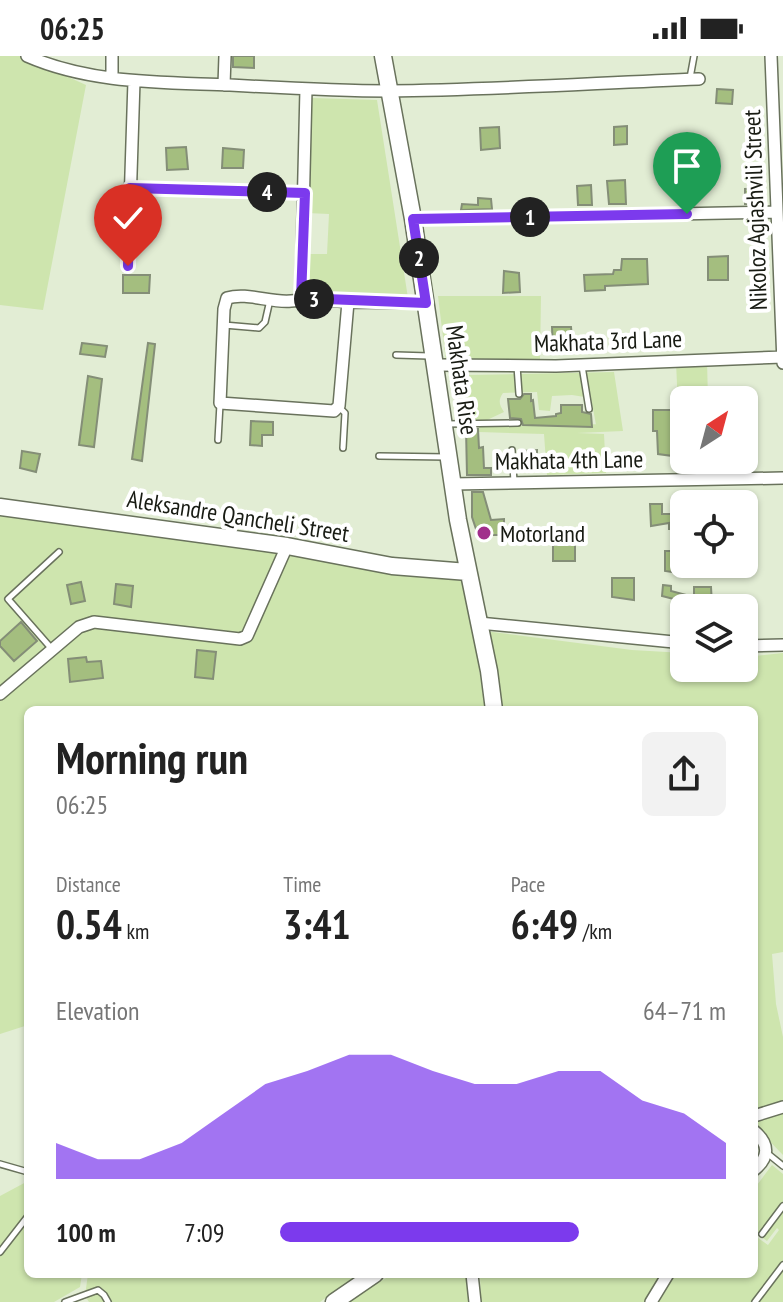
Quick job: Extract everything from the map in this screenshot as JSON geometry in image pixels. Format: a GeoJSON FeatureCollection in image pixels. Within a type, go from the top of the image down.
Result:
{"type":"FeatureCollection","features":[{"type":"Feature","properties":{"kind":"main road","name":"Makhata Rise"},"geometry":{"type":"LineString","coordinates":[[383,56],[413,219],[452,484],[493,706]]}},
{"type":"Feature","properties":{"kind":"main road","name":"Aleksandre Qancheli Street"},"geometry":{"type":"LineString","coordinates":[[0,507],[287,546],[392,566],[468,572]]}},
{"type":"Feature","properties":{"kind":"main road"},"geometry":{"type":"LineString","coordinates":[[334,1302],[369,1278]]}},
{"type":"Feature","properties":{"kind":"street"},"geometry":{"type":"LineString","coordinates":[[27,56],[54,66],[134,81],[306,89],[388,91],[694,79]]}},
{"type":"Feature","properties":{"kind":"street"},"geometry":{"type":"LineString","coordinates":[[112,56],[112,78]]}},
{"type":"Feature","properties":{"kind":"street"},"geometry":{"type":"LineString","coordinates":[[224,85],[225,56]]}},
{"type":"Feature","properties":{"kind":"street","name":"Nikoloz Agiashvili Street"},"geometry":{"type":"LineString","coordinates":[[771,56],[779,127],[776,212],[783,363]]}},
{"type":"Feature","properties":{"kind":"street"},"geometry":{"type":"LineString","coordinates":[[128,266],[134,81]]}},
{"type":"Feature","properties":{"kind":"street"},"geometry":{"type":"LineString","coordinates":[[301,298],[306,89]]}},
{"type":"Feature","properties":{"kind":"street"},"geometry":{"type":"LineString","coordinates":[[130,188],[305,193]]}},
{"type":"Feature","properties":{"kind":"street"},"geometry":{"type":"LineString","coordinates":[[413,219],[776,212]]}},
{"type":"Feature","properties":{"kind":"street"},"geometry":{"type":"LineString","coordinates":[[348,302],[339,406],[329,412],[220,403],[227,298],[426,303]]}},
{"type":"Feature","properties":{"kind":"street","name":"Makhata 3rd Lane"},"geometry":{"type":"LineString","coordinates":[[435,360],[517,365],[783,357]]}},
{"type":"Feature","properties":{"kind":"street","name":"Makhata 4th Lane"},"geometry":{"type":"LineString","coordinates":[[452,484],[783,478]]}},
{"type":"Feature","properties":{"kind":"street"},"geometry":{"type":"LineString","coordinates":[[0,694],[79,627],[94,622],[240,639],[247,636],[287,546]]}},
{"type":"Feature","properties":{"kind":"street"},"geometry":{"type":"LineString","coordinates":[[479,623],[670,642]]}},
{"type":"Feature","properties":{"kind":"street"},"geometry":{"type":"LineString","coordinates":[[758,646],[783,645]]}},
{"type":"Feature","properties":{"kind":"street"},"geometry":{"type":"LineString","coordinates":[[758,1115],[783,1107]]}},
{"type":"Feature","properties":{"kind":"street"},"geometry":{"type":"LineString","coordinates":[[758,1136],[767,1153],[758,1166]]}},
{"type":"Feature","properties":{"kind":"street"},"geometry":{"type":"LineString","coordinates":[[472,1278],[475,1302]]}},
{"type":"Feature","properties":{"kind":"street"},"geometry":{"type":"LineString","coordinates":[[651,1302],[666,1278]]}},
{"type":"Feature","properties":{"kind":"lane"},"geometry":{"type":"LineString","coordinates":[[694,56],[694,79]]}},
{"type":"Feature","properties":{"kind":"lane"},"geometry":{"type":"LineString","coordinates":[[223,325],[259,328],[265,322],[270,299]]}},
{"type":"Feature","properties":{"kind":"lane"},"geometry":{"type":"LineString","coordinates":[[396,355],[435,360]]}},
{"type":"Feature","properties":{"kind":"lane"},"geometry":{"type":"LineString","coordinates":[[579,362],[589,409]]}},
{"type":"Feature","properties":{"kind":"lane"},"geometry":{"type":"LineString","coordinates":[[517,365],[519,394]]}},
{"type":"Feature","properties":{"kind":"lane"},"geometry":{"type":"LineString","coordinates":[[218,440],[220,403]]}},
{"type":"Feature","properties":{"kind":"lane"},"geometry":{"type":"LineString","coordinates":[[339,406],[345,413],[343,448]]}},
{"type":"Feature","properties":{"kind":"lane"},"geometry":{"type":"LineString","coordinates":[[443,425],[518,423]]}},
{"type":"Feature","properties":{"kind":"lane"},"geometry":{"type":"LineString","coordinates":[[512,450],[514,483]]}},
{"type":"Feature","properties":{"kind":"lane"},"geometry":{"type":"LineString","coordinates":[[379,456],[448,457]]}},
{"type":"Feature","properties":{"kind":"lane"},"geometry":{"type":"LineString","coordinates":[[52,649],[8,599],[59,552]]}},
{"type":"Feature","properties":{"kind":"lane"},"geometry":{"type":"LineString","coordinates":[[767,1153],[783,1166]]}},
{"type":"Feature","properties":{"kind":"lane"},"geometry":{"type":"LineString","coordinates":[[0,1164],[24,1171]]}},
{"type":"Feature","properties":{"kind":"lane"},"geometry":{"type":"LineString","coordinates":[[762,1234],[783,1206]]}},
{"type":"Feature","properties":{"kind":"lane"},"geometry":{"type":"LineString","coordinates":[[0,1252],[24,1221]]}},
{"type":"Feature","properties":{"kind":"lane"},"geometry":{"type":"LineString","coordinates":[[755,1302],[783,1265]]}},
{"type":"Feature","properties":{"kind":"lane"},"geometry":{"type":"LineString","coordinates":[[65,1302],[98,1290],[108,1302]]}},
{"type":"Feature","properties":{"kind":"green space"},"geometry":{"type":"Polygon","coordinates":[[[0,56],[22,56],[86,85],[43,310],[0,305],[0,56]]]}},
{"type":"Feature","properties":{"kind":"green space"},"geometry":{"type":"Polygon","coordinates":[[[312,98],[377,100],[408,298],[306,295],[305,254],[327,254],[329,214],[307,213],[312,98]]]}},
{"type":"Feature","properties":{"kind":"green space"},"geometry":{"type":"Polygon","coordinates":[[[438,296],[541,296],[540,360],[446,362],[438,296]]]}},
{"type":"Feature","properties":{"kind":"green space"},"geometry":{"type":"Polygon","coordinates":[[[707,360],[708,386],[677,386],[676,362],[707,360]]]}},
{"type":"Feature","properties":{"kind":"green space"},"geometry":{"type":"Polygon","coordinates":[[[614,372],[623,431],[577,433],[604,434],[606,473],[547,475],[544,434],[479,432],[479,427],[596,424],[591,398],[552,396],[550,411],[539,410],[537,392],[503,393],[500,402],[504,412],[487,420],[461,421],[457,383],[467,381],[469,375],[614,372]]]}},
{"type":"Feature","properties":{"kind":"green space"},"geometry":{"type":"Polygon","coordinates":[[[0,505],[465,568],[484,706],[24,706],[24,1026],[0,1034],[0,505]]]}},
{"type":"Feature","properties":{"kind":"green space"},"geometry":{"type":"Polygon","coordinates":[[[485,631],[670,652],[670,682],[758,682],[758,656],[783,653],[783,952],[772,954],[776,1004],[783,1037],[783,1102],[758,1111],[758,706],[497,706],[485,631]]]}},
{"type":"Feature","properties":{"kind":"green space"},"geometry":{"type":"Polygon","coordinates":[[[783,1111],[783,1155],[758,1129],[758,1119],[783,1111]]]}},
{"type":"Feature","properties":{"kind":"green space"},"geometry":{"type":"Polygon","coordinates":[[[772,1165],[783,1174],[783,1302],[659,1302],[674,1278],[758,1278],[758,1238],[768,1245],[779,1230],[777,1228],[767,1241],[758,1235],[758,1184],[772,1165]]]}},
{"type":"Feature","properties":{"kind":"green space"},"geometry":{"type":"Polygon","coordinates":[[[24,1183],[24,1278],[81,1278],[80,1287],[54,1302],[0,1302],[0,1196],[24,1183]]]}},
{"type":"Feature","properties":{"kind":"green space"},"geometry":{"type":"Polygon","coordinates":[[[87,1278],[353,1278],[320,1302],[89,1302],[85,1296],[87,1278]]]}},
{"type":"Feature","properties":{"kind":"green space"},"geometry":{"type":"Polygon","coordinates":[[[386,1278],[468,1278],[470,1302],[345,1302],[386,1278]]]}},
{"type":"Feature","properties":{"kind":"green space"},"geometry":{"type":"Polygon","coordinates":[[[480,1278],[660,1278],[646,1302],[481,1302],[480,1278]]]}},
{"type":"Feature","properties":{"kind":"building"},"geometry":{"type":"Polygon","coordinates":[[[233,56],[254,56],[254,68],[233,67],[233,56]]]}},
{"type":"Feature","properties":{"kind":"building"},"geometry":{"type":"Polygon","coordinates":[[[717,89],[733,90],[732,104],[716,103],[717,89]]]}},
{"type":"Feature","properties":{"kind":"building"},"geometry":{"type":"Polygon","coordinates":[[[627,126],[627,144],[614,145],[614,127],[627,126]]]}},
{"type":"Feature","properties":{"kind":"building"},"geometry":{"type":"Polygon","coordinates":[[[499,127],[500,148],[481,150],[480,128],[499,127]]]}},
{"type":"Feature","properties":{"kind":"building"},"geometry":{"type":"Polygon","coordinates":[[[186,147],[188,169],[167,170],[166,148],[186,147]]]}},
{"type":"Feature","properties":{"kind":"building"},"geometry":{"type":"Polygon","coordinates":[[[223,148],[244,150],[243,168],[222,168],[223,148]]]}},
{"type":"Feature","properties":{"kind":"building"},"geometry":{"type":"Polygon","coordinates":[[[625,180],[626,204],[609,204],[607,181],[625,180]]]}},
{"type":"Feature","properties":{"kind":"building"},"geometry":{"type":"Polygon","coordinates":[[[591,185],[592,205],[578,205],[577,186],[591,185]]]}},
{"type":"Feature","properties":{"kind":"building"},"geometry":{"type":"Polygon","coordinates":[[[761,188],[762,204],[745,204],[745,189],[761,188]]]}},
{"type":"Feature","properties":{"kind":"building"},"geometry":{"type":"Polygon","coordinates":[[[478,198],[491,199],[492,209],[461,210],[462,204],[478,205],[478,198]]]}},
{"type":"Feature","properties":{"kind":"building"},"geometry":{"type":"Polygon","coordinates":[[[728,256],[728,280],[708,280],[708,257],[728,256]]]}},
{"type":"Feature","properties":{"kind":"building"},"geometry":{"type":"Polygon","coordinates":[[[622,259],[647,259],[648,284],[605,286],[605,290],[585,291],[584,275],[613,274],[614,270],[621,270],[622,259]]]}},
{"type":"Feature","properties":{"kind":"building"},"geometry":{"type":"Polygon","coordinates":[[[504,271],[519,273],[520,292],[503,293],[504,271]]]}},
{"type":"Feature","properties":{"kind":"building"},"geometry":{"type":"Polygon","coordinates":[[[123,275],[150,275],[149,293],[123,293],[123,275]]]}},
{"type":"Feature","properties":{"kind":"building"},"geometry":{"type":"Polygon","coordinates":[[[552,327],[571,327],[572,337],[578,337],[578,346],[571,346],[571,351],[553,351],[552,327]]]}},
{"type":"Feature","properties":{"kind":"building"},"geometry":{"type":"Polygon","coordinates":[[[82,343],[107,346],[105,357],[80,354],[82,343]]]}},
{"type":"Feature","properties":{"kind":"building"},"geometry":{"type":"Polygon","coordinates":[[[148,343],[155,344],[142,461],[132,459],[148,343]]]}},
{"type":"Feature","properties":{"kind":"building"},"geometry":{"type":"Polygon","coordinates":[[[88,376],[102,379],[94,447],[79,445],[88,376]]]}},
{"type":"Feature","properties":{"kind":"building"},"geometry":{"type":"Polygon","coordinates":[[[524,394],[531,394],[535,418],[556,416],[561,413],[561,405],[582,405],[582,412],[591,414],[592,427],[523,425],[521,419],[510,418],[508,399],[520,399],[524,394]]]}},
{"type":"Feature","properties":{"kind":"building"},"geometry":{"type":"Polygon","coordinates":[[[653,410],[670,410],[670,456],[658,454],[657,431],[653,431],[653,410]]]}},
{"type":"Feature","properties":{"kind":"building"},"geometry":{"type":"Polygon","coordinates":[[[251,421],[273,422],[273,435],[262,435],[262,446],[250,445],[251,421]]]}},
{"type":"Feature","properties":{"kind":"building"},"geometry":{"type":"Polygon","coordinates":[[[466,429],[478,429],[484,468],[491,468],[491,475],[467,475],[466,429]]]}},
{"type":"Feature","properties":{"kind":"building"},"geometry":{"type":"Polygon","coordinates":[[[537,450],[537,460],[544,460],[545,469],[523,470],[522,451],[537,450]]]}},
{"type":"Feature","properties":{"kind":"building"},"geometry":{"type":"Polygon","coordinates":[[[22,451],[40,454],[36,472],[20,468],[22,451]]]}},
{"type":"Feature","properties":{"kind":"building"},"geometry":{"type":"Polygon","coordinates":[[[472,492],[483,492],[491,520],[504,519],[504,535],[478,535],[472,517],[472,492]]]}},
{"type":"Feature","properties":{"kind":"building"},"geometry":{"type":"Polygon","coordinates":[[[650,504],[662,504],[662,514],[670,514],[670,529],[669,523],[651,526],[650,504]]]}},
{"type":"Feature","properties":{"kind":"building"},"geometry":{"type":"Polygon","coordinates":[[[553,545],[575,545],[575,561],[553,561],[553,545]]]}},
{"type":"Feature","properties":{"kind":"building"},"geometry":{"type":"Polygon","coordinates":[[[665,551],[670,551],[670,572],[665,571],[665,551]]]}},
{"type":"Feature","properties":{"kind":"building"},"geometry":{"type":"Polygon","coordinates":[[[612,578],[634,578],[634,600],[612,597],[612,578]]]}},
{"type":"Feature","properties":{"kind":"building"},"geometry":{"type":"Polygon","coordinates":[[[81,582],[85,601],[71,604],[67,585],[81,582]]]}},
{"type":"Feature","properties":{"kind":"building"},"geometry":{"type":"Polygon","coordinates":[[[116,584],[133,586],[131,607],[114,604],[116,584]]]}},
{"type":"Feature","properties":{"kind":"building"},"geometry":{"type":"Polygon","coordinates":[[[663,585],[671,586],[671,591],[682,594],[670,594],[670,598],[662,596],[663,585]]]}},
{"type":"Feature","properties":{"kind":"building"},"geometry":{"type":"Polygon","coordinates":[[[694,587],[711,587],[711,594],[694,594],[694,587]]]}},
{"type":"Feature","properties":{"kind":"building"},"geometry":{"type":"Polygon","coordinates":[[[21,622],[37,641],[14,661],[0,646],[0,641],[21,622]]]}},
{"type":"Feature","properties":{"kind":"building"},"geometry":{"type":"Polygon","coordinates":[[[197,650],[216,652],[213,679],[195,677],[197,650]]]}},
{"type":"Feature","properties":{"kind":"building"},"geometry":{"type":"Polygon","coordinates":[[[86,657],[87,662],[101,661],[103,678],[70,682],[68,659],[86,657]]]}},
{"type":"Feature","properties":{"kind":"place","name":"Motorland"},"geometry":{"type":"Point","coordinates":[484,533]}},
{"type":"Feature","properties":{"kind":"route"},"geometry":{"type":"LineString","coordinates":[[128,266],[130,188],[305,193],[301,298],[348,302],[426,303],[413,219],[687,214]]}}]}
